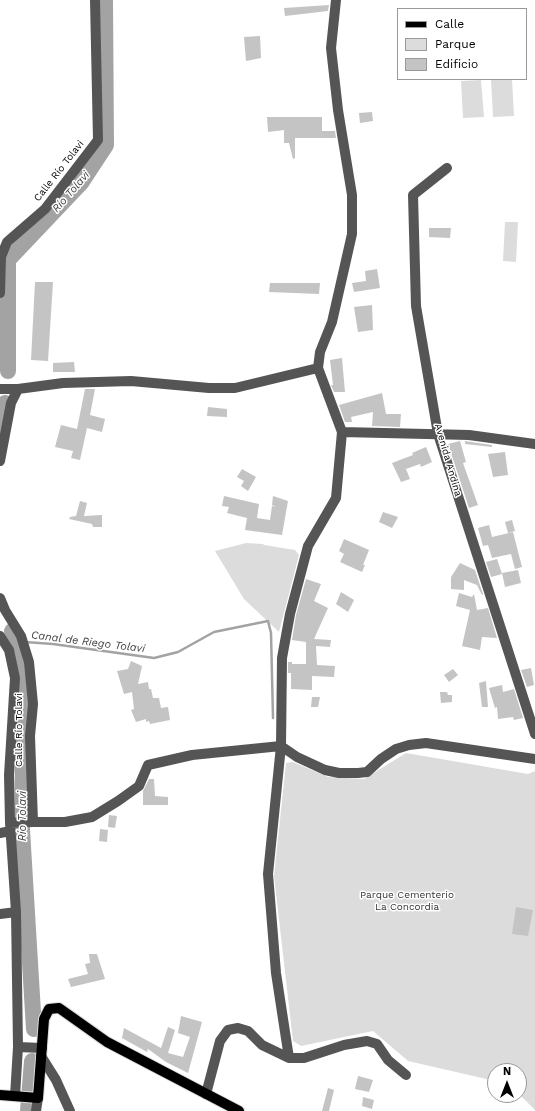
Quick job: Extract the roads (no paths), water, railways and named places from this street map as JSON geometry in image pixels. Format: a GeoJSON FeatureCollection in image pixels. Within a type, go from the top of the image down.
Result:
{"type":"FeatureCollection","features":[{"type":"Feature","properties":{"kind":"main road"},"geometry":{"type":"LineString","coordinates":[[0,1095],[38,1098],[44,1019],[49,1009],[59,1008],[107,1042],[239,1111]]}},
{"type":"Feature","properties":{"kind":"street","name":"Calle Río Tolavi"},"geometry":{"type":"LineString","coordinates":[[0,293],[1,257],[7,242],[45,209],[98,140],[95,0]]}},
{"type":"Feature","properties":{"kind":"street"},"geometry":{"type":"LineString","coordinates":[[289,1058],[276,973],[268,874],[281,746],[282,658],[290,614],[308,546],[336,498],[342,432],[318,368],[320,352],[332,322],[352,234],[352,195],[338,110],[331,48],[336,0]]}},
{"type":"Feature","properties":{"kind":"street","name":"Avenida Andina"},"geometry":{"type":"LineString","coordinates":[[447,168],[413,195],[416,306],[438,434],[535,734]]}},
{"type":"Feature","properties":{"kind":"street"},"geometry":{"type":"LineString","coordinates":[[0,389],[18,389],[63,383],[130,381],[209,388],[235,388],[318,368]]}},
{"type":"Feature","properties":{"kind":"street"},"geometry":{"type":"LineString","coordinates":[[0,461],[11,403],[18,389]]}},
{"type":"Feature","properties":{"kind":"street"},"geometry":{"type":"LineString","coordinates":[[342,432],[469,435],[535,444]]}},
{"type":"Feature","properties":{"kind":"street","name":"Calle Río Tolavi"},"geometry":{"type":"LineString","coordinates":[[0,598],[5,610],[21,636],[29,662],[33,704],[30,736],[32,822]]}},
{"type":"Feature","properties":{"kind":"street","name":"Calle Río Tolavi"},"geometry":{"type":"LineString","coordinates":[[0,636],[9,650],[15,678],[4,777],[10,826],[16,912],[18,1047],[16,1096]]}},
{"type":"Feature","properties":{"kind":"street"},"geometry":{"type":"LineString","coordinates":[[0,834],[10,826],[32,822],[65,822],[92,816],[118,802],[139,786],[148,765],[192,755],[281,746],[297,757],[325,770],[339,773],[367,772],[381,758],[396,749],[409,745],[420,744],[535,759]]}},
{"type":"Feature","properties":{"kind":"street"},"geometry":{"type":"LineString","coordinates":[[0,914],[16,912]]}},
{"type":"Feature","properties":{"kind":"street"},"geometry":{"type":"LineString","coordinates":[[206,1094],[220,1041],[228,1030],[238,1028],[248,1031],[262,1045],[289,1058],[304,1058],[344,1045],[366,1041],[377,1044],[388,1060],[406,1075]]}},
{"type":"Feature","properties":{"kind":"street"},"geometry":{"type":"LineString","coordinates":[[18,1047],[42,1052],[70,1111]]}},
{"type":"Feature","properties":{"kind":"street"},"geometry":{"type":"LineString","coordinates":[[36,1111],[38,1098]]}},
{"type":"Feature","properties":{"kind":"waterway","name":"Río Tolavi"},"geometry":{"type":"LineString","coordinates":[[8,371],[8,260],[81,183],[106,145],[105,0]]}},
{"type":"Feature","properties":{"kind":"waterway","name":"Río Tolavi"},"geometry":{"type":"LineString","coordinates":[[1,435],[5,403]]}},
{"type":"Feature","properties":{"kind":"waterway","name":"Canal de Riego Tolavi"},"geometry":{"type":"LineString","coordinates":[[25,642],[53,644],[154,658],[178,652],[214,632],[268,621],[271,633],[273,718]]}},
{"type":"Feature","properties":{"kind":"waterway","name":"Río Tolavi"},"geometry":{"type":"LineString","coordinates":[[12,631],[19,642],[24,670],[22,830],[34,1029]]}},
{"type":"Feature","properties":{"kind":"waterway","name":"Río Tolavi"},"geometry":{"type":"LineString","coordinates":[[28,1111],[32,1061]]}},
{"type":"Feature","properties":{"kind":"park label","name":"Parque Cementerio La Concordia"},"geometry":{"type":"Point","coordinates":[407,900]}}]}
